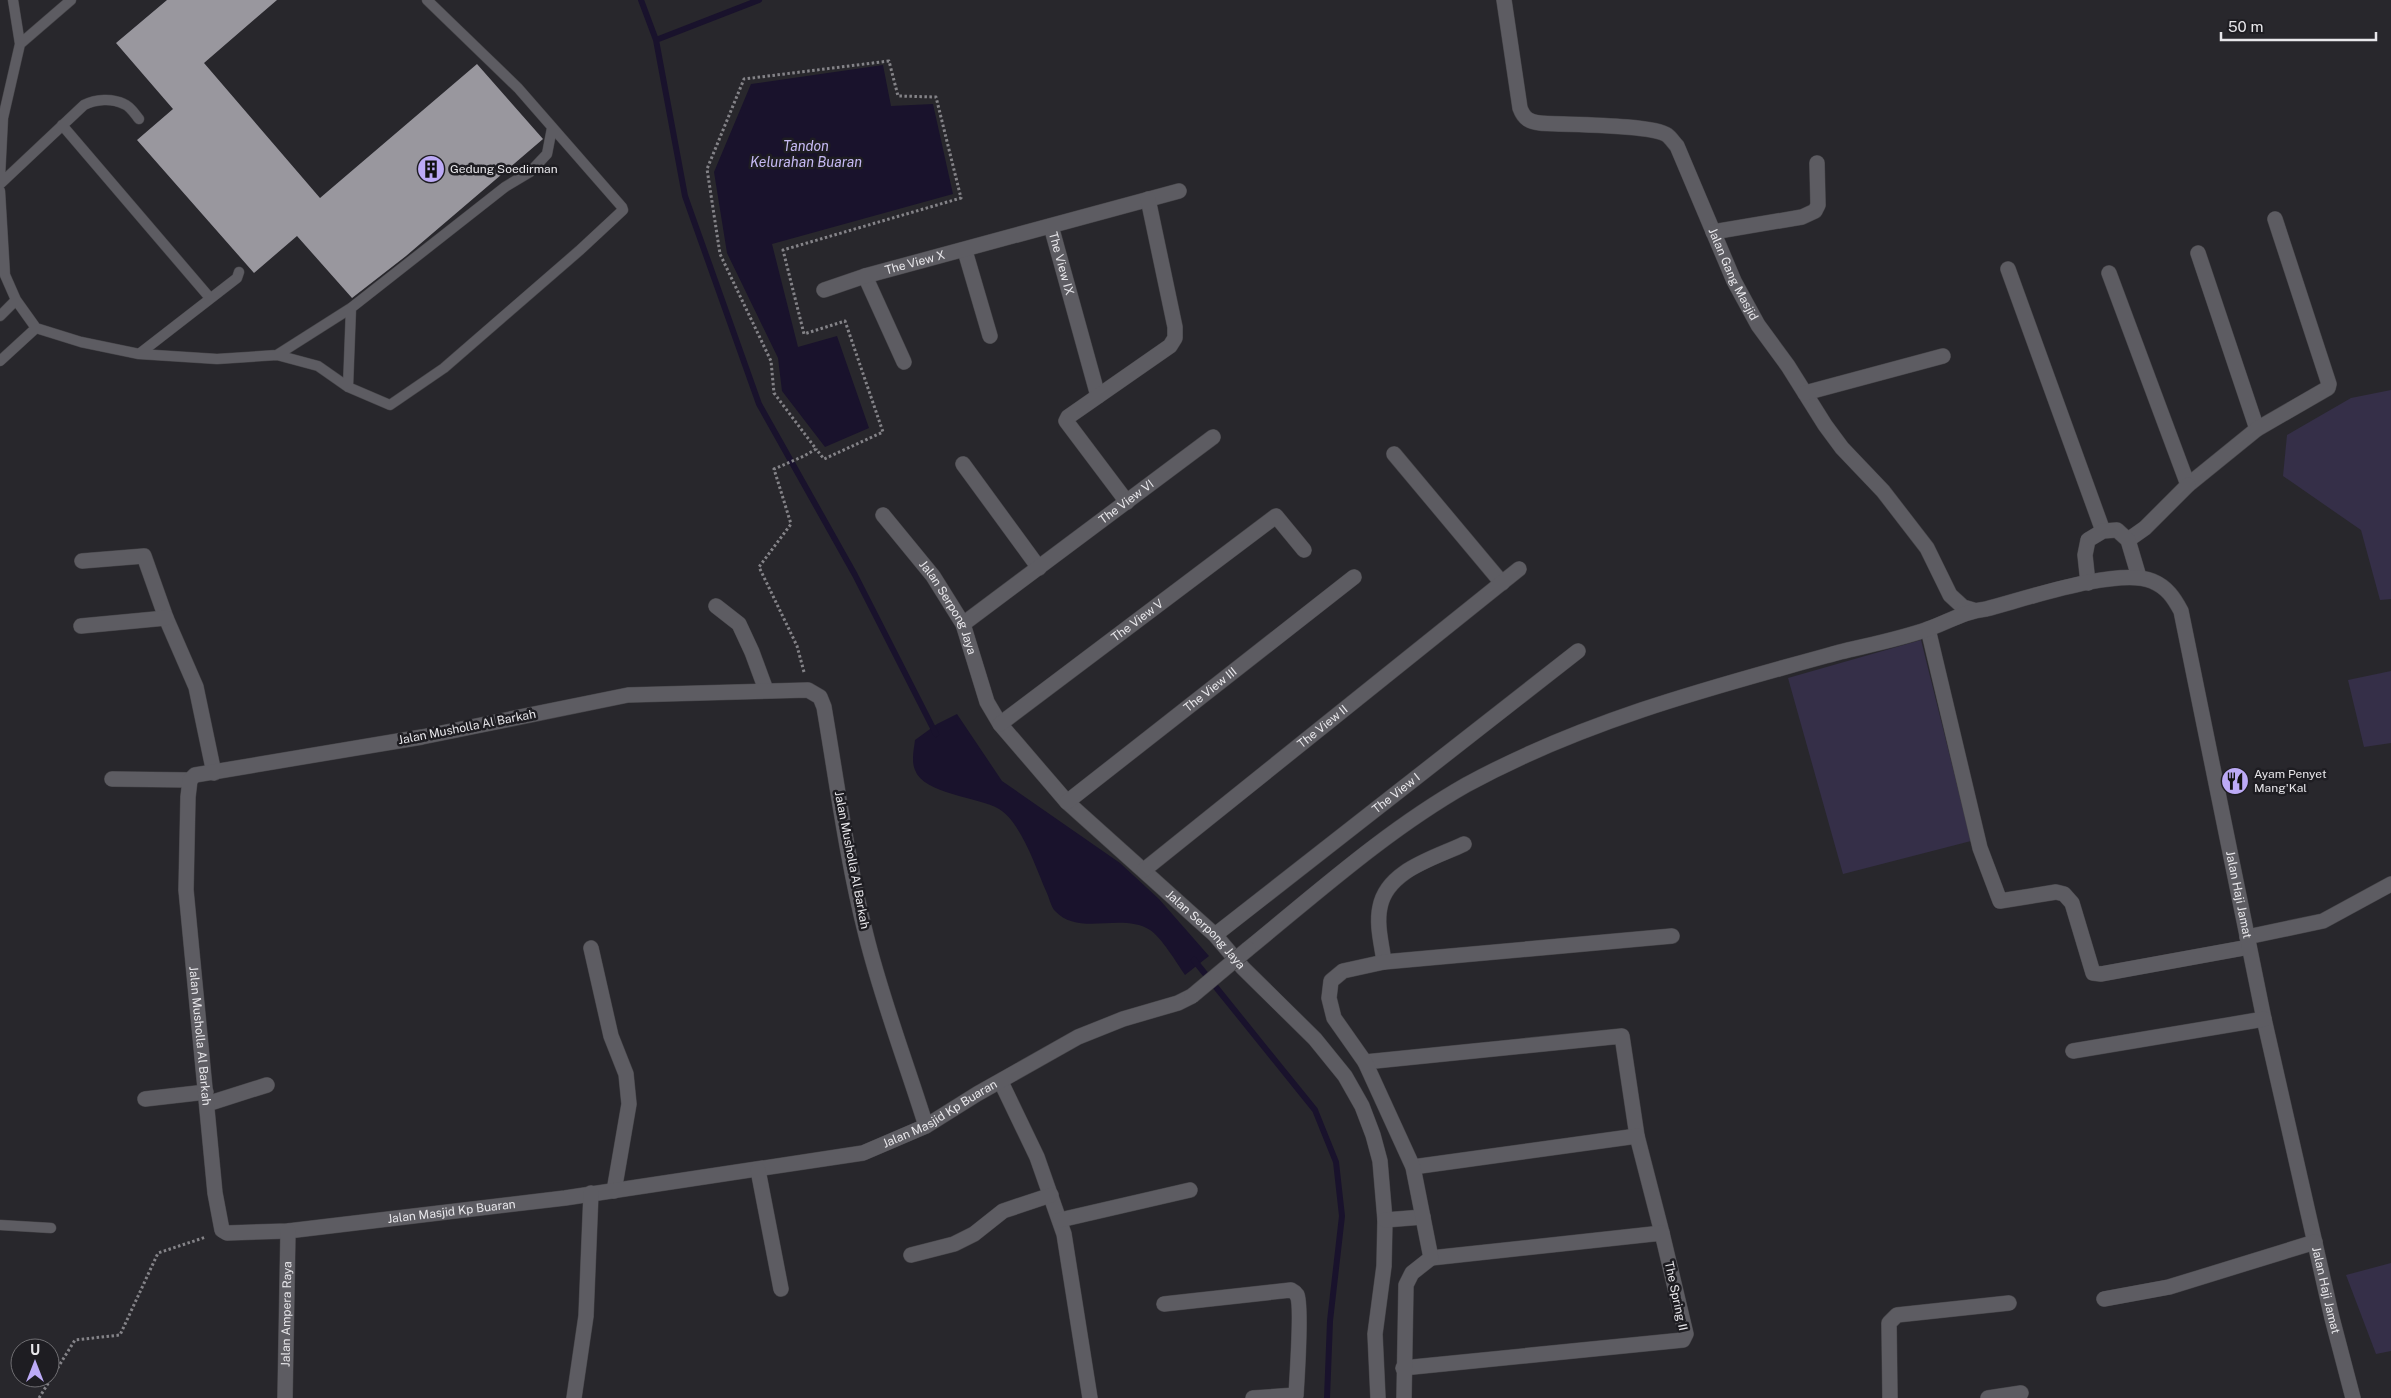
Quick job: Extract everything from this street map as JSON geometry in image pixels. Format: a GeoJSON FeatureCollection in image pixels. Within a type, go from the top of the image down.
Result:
{"type":"FeatureCollection","features":[{"type":"Feature","properties":{"kind":"street","name":"Jalan Gang Masjid"},"geometry":{"type":"LineString","coordinates":[[1504,0],[1520,108],[1526,119],[1540,123],[1654,130],[1666,134],[1677,146],[1746,305],[1842,448],[1883,491],[1927,548],[1950,595],[1963,607],[1973,610]]}},
{"type":"Feature","properties":{"kind":"street"},"geometry":{"type":"LineString","coordinates":[[1713,232],[1802,216],[1815,211],[1818,205],[1817,163]]}},
{"type":"Feature","properties":{"kind":"street","name":"The View IX"},"geometry":{"type":"LineString","coordinates":[[1098,396],[1051,226],[1179,191]]}},
{"type":"Feature","properties":{"kind":"street"},"geometry":{"type":"LineString","coordinates":[[1127,502],[1066,424],[1068,417],[1170,346],[1175,338],[1176,328],[1148,199]]}},
{"type":"Feature","properties":{"kind":"street"},"geometry":{"type":"LineString","coordinates":[[2128,540],[2145,528],[2188,485],[2258,429],[2324,392],[2329,384],[2275,219]]}},
{"type":"Feature","properties":{"kind":"street","name":"The View X"},"geometry":{"type":"LineString","coordinates":[[824,290],[865,276],[1051,226]]}},
{"type":"Feature","properties":{"kind":"street"},"geometry":{"type":"LineString","coordinates":[[965,250],[990,336]]}},
{"type":"Feature","properties":{"kind":"street"},"geometry":{"type":"LineString","coordinates":[[2198,253],[2258,429]]}},
{"type":"Feature","properties":{"kind":"street"},"geometry":{"type":"LineString","coordinates":[[2008,269],[2102,531]]}},
{"type":"Feature","properties":{"kind":"street"},"geometry":{"type":"LineString","coordinates":[[2109,273],[2188,485]]}},
{"type":"Feature","properties":{"kind":"street"},"geometry":{"type":"LineString","coordinates":[[865,276],[904,362]]}},
{"type":"Feature","properties":{"kind":"street"},"geometry":{"type":"LineString","coordinates":[[1805,393],[1943,356]]}},
{"type":"Feature","properties":{"kind":"street","name":"The View VI"},"geometry":{"type":"LineString","coordinates":[[963,624],[1213,437]]}},
{"type":"Feature","properties":{"kind":"street"},"geometry":{"type":"LineString","coordinates":[[1394,454],[1502,583]]}},
{"type":"Feature","properties":{"kind":"street"},"geometry":{"type":"LineString","coordinates":[[963,464],[1039,568]]}},
{"type":"Feature","properties":{"kind":"street","name":"Jalan Serpong Jaya"},"geometry":{"type":"LineString","coordinates":[[883,515],[932,576],[963,624],[987,702],[1000,724],[1067,802],[1215,935],[1243,968],[1315,1039],[1345,1076],[1362,1106],[1373,1134],[1380,1161],[1385,1220],[1384,1266],[1375,1334],[1378,1398]]}},
{"type":"Feature","properties":{"kind":"street","name":"The View V"},"geometry":{"type":"LineString","coordinates":[[1000,724],[1276,516],[1304,550]]}},
{"type":"Feature","properties":{"kind":"street"},"geometry":{"type":"LineString","coordinates":[[2088,583],[2085,556],[2088,540],[2102,531],[2117,530],[2128,540],[2139,577]]}},
{"type":"Feature","properties":{"kind":"street"},"geometry":{"type":"LineString","coordinates":[[82,561],[144,556],[166,618],[196,687],[214,772]]}},
{"type":"Feature","properties":{"kind":"street","name":"The View II"},"geometry":{"type":"LineString","coordinates":[[1144,870],[1519,569]]}},
{"type":"Feature","properties":{"kind":"street","name":"The View III"},"geometry":{"type":"LineString","coordinates":[[1067,802],[1354,577]]}},
{"type":"Feature","properties":{"kind":"street","name":"Jalan Haji Jamat"},"geometry":{"type":"LineString","coordinates":[[1001,1082],[1078,1037],[1123,1019],[1178,1003],[1192,996],[1376,845],[1422,812],[1511,762],[1632,713],[1692,692],[1928,629],[1973,610],[1986,609],[2088,583],[2139,577],[2153,581],[2165,588],[2174,597],[2181,611],[2264,1020],[2353,1398]]}},
{"type":"Feature","properties":{"kind":"street"},"geometry":{"type":"LineString","coordinates":[[716,606],[739,624],[766,690]]}},
{"type":"Feature","properties":{"kind":"street"},"geometry":{"type":"LineString","coordinates":[[81,626],[166,618]]}},
{"type":"Feature","properties":{"kind":"street"},"geometry":{"type":"LineString","coordinates":[[1928,629],[1980,848],[2000,901],[2056,892],[2064,894],[2072,903],[2093,974],[2101,974],[2248,942],[2324,921],[2391,884]]}},
{"type":"Feature","properties":{"kind":"street","name":"The View I"},"geometry":{"type":"LineString","coordinates":[[1215,935],[1578,651]]}},
{"type":"Feature","properties":{"kind":"street","name":"Jalan Musholla Al Barkah"},"geometry":{"type":"LineString","coordinates":[[224,1232],[220,1224],[215,1193],[186,890],[190,780],[196,775],[422,737],[628,695],[808,690],[820,697],[824,707],[851,866],[866,935],[893,1027],[926,1126]]}},
{"type":"Feature","properties":{"kind":"street"},"geometry":{"type":"LineString","coordinates":[[112,779],[190,780]]}},
{"type":"Feature","properties":{"kind":"street"},"geometry":{"type":"LineString","coordinates":[[1384,962],[1379,922],[1380,907],[1385,894],[1406,872],[1464,844]]}},
{"type":"Feature","properties":{"kind":"street"},"geometry":{"type":"LineString","coordinates":[[1431,1258],[1412,1168],[1365,1062],[1334,1018],[1329,998],[1332,981],[1343,971],[1384,962],[1672,936]]}},
{"type":"Feature","properties":{"kind":"street"},"geometry":{"type":"LineString","coordinates":[[591,948],[611,1036],[626,1074],[630,1104],[614,1191]]}},
{"type":"Feature","properties":{"kind":"street"},"geometry":{"type":"LineString","coordinates":[[2073,1051],[2264,1020]]}},
{"type":"Feature","properties":{"kind":"street"},"geometry":{"type":"LineString","coordinates":[[1365,1062],[1622,1036],[1637,1136],[1662,1233],[1431,1258],[1412,1273],[1406,1285],[1403,1368],[1404,1398]]}},
{"type":"Feature","properties":{"kind":"street","name":"Jalan Masjid Kp Buaran"},"geometry":{"type":"LineString","coordinates":[[288,1231],[614,1191],[863,1153],[926,1126],[977,1094],[1001,1082],[1037,1156],[1064,1234],[1090,1398]]}},
{"type":"Feature","properties":{"kind":"street"},"geometry":{"type":"LineString","coordinates":[[145,1099],[207,1098],[267,1085]]}},
{"type":"Feature","properties":{"kind":"street"},"geometry":{"type":"LineString","coordinates":[[1412,1168],[1637,1136]]}},
{"type":"Feature","properties":{"kind":"street"},"geometry":{"type":"LineString","coordinates":[[758,1170],[781,1289]]}},
{"type":"Feature","properties":{"kind":"street"},"geometry":{"type":"LineString","coordinates":[[1060,1220],[1190,1190]]}},
{"type":"Feature","properties":{"kind":"street"},"geometry":{"type":"LineString","coordinates":[[574,1398],[586,1316],[591,1193]]}},
{"type":"Feature","properties":{"kind":"street"},"geometry":{"type":"LineString","coordinates":[[911,1255],[954,1244],[974,1234],[1003,1211],[1051,1195]]}},
{"type":"Feature","properties":{"kind":"street"},"geometry":{"type":"LineString","coordinates":[[1385,1220],[1423,1217]]}},
{"type":"Feature","properties":{"kind":"street"},"geometry":{"type":"LineString","coordinates":[[224,1232],[288,1231]]}},
{"type":"Feature","properties":{"kind":"street","name":"Jalan Ampera Raya"},"geometry":{"type":"LineString","coordinates":[[285,1398],[288,1231]]}},
{"type":"Feature","properties":{"kind":"street","name":"The Spring II"},"geometry":{"type":"LineString","coordinates":[[1403,1368],[1683,1340],[1686,1334],[1662,1233]]}},
{"type":"Feature","properties":{"kind":"street"},"geometry":{"type":"LineString","coordinates":[[2104,1299],[2169,1287],[2315,1242]]}},
{"type":"Feature","properties":{"kind":"street"},"geometry":{"type":"LineString","coordinates":[[1164,1304],[1290,1290],[1294,1292],[1297,1296],[1298,1311],[1296,1396],[1252,1398]]}},
{"type":"Feature","properties":{"kind":"street"},"geometry":{"type":"LineString","coordinates":[[1890,1398],[1890,1323],[1893,1317],[1897,1315],[2009,1303]]}},
{"type":"Feature","properties":{"kind":"street"},"geometry":{"type":"LineString","coordinates":[[1988,1398],[2021,1393]]}},
{"type":"Feature","properties":{"kind":"lane"},"geometry":{"type":"LineString","coordinates":[[0,177],[3,118],[20,44],[13,0]]}},
{"type":"Feature","properties":{"kind":"lane"},"geometry":{"type":"LineString","coordinates":[[20,44],[71,0]]}},
{"type":"Feature","properties":{"kind":"lane"},"geometry":{"type":"LineString","coordinates":[[0,190],[5,275],[16,300],[36,328],[81,342],[139,354],[217,359],[277,355],[318,366],[348,387],[386,404],[393,403],[444,368],[621,213],[622,206],[518,88],[427,0]]}},
{"type":"Feature","properties":{"kind":"lane"},"geometry":{"type":"LineString","coordinates":[[0,184],[84,105],[100,99],[125,104],[139,119]]}},
{"type":"Feature","properties":{"kind":"lane"},"geometry":{"type":"LineString","coordinates":[[62,125],[210,298]]}},
{"type":"Feature","properties":{"kind":"lane"},"geometry":{"type":"LineString","coordinates":[[277,355],[352,308],[505,187],[530,172],[547,154],[552,128]]}},
{"type":"Feature","properties":{"kind":"lane"},"geometry":{"type":"LineString","coordinates":[[139,354],[237,278],[239,272]]}},
{"type":"Feature","properties":{"kind":"lane"},"geometry":{"type":"LineString","coordinates":[[0,316],[16,300]]}},
{"type":"Feature","properties":{"kind":"lane"},"geometry":{"type":"LineString","coordinates":[[348,387],[352,308]]}},
{"type":"Feature","properties":{"kind":"lane"},"geometry":{"type":"LineString","coordinates":[[0,361],[36,328]]}},
{"type":"Feature","properties":{"kind":"lane"},"geometry":{"type":"LineString","coordinates":[[0,1226],[51,1228]]}},
{"type":"Feature","properties":{"kind":"path"},"geometry":{"type":"LineString","coordinates":[[889,61],[898,96],[936,97],[961,198],[783,250],[804,334],[845,321],[883,432],[824,459],[816,449],[774,393],[771,361],[720,254],[707,169],[744,79],[889,61]]}},
{"type":"Feature","properties":{"kind":"path"},"geometry":{"type":"LineString","coordinates":[[808,690],[797,646],[759,567],[791,524],[774,469],[816,449]]}},
{"type":"Feature","properties":{"kind":"path"},"geometry":{"type":"LineString","coordinates":[[39,1398],[74,1340],[120,1335],[158,1253],[224,1232]]}},
{"type":"Feature","properties":{"kind":"shaded area"},"geometry":{"type":"Polygon","coordinates":[[[2391,390],[2391,599],[2380,600],[2361,530],[2283,476],[2287,435],[2351,398],[2391,390]]]}},
{"type":"Feature","properties":{"kind":"shaded area"},"geometry":{"type":"Polygon","coordinates":[[[1921,640],[1971,841],[1843,874],[1788,678],[1921,640]]]}},
{"type":"Feature","properties":{"kind":"shaded area"},"geometry":{"type":"Polygon","coordinates":[[[2391,671],[2391,743],[2364,747],[2348,680],[2391,671]]]}},
{"type":"Feature","properties":{"kind":"shaded area"},"geometry":{"type":"Polygon","coordinates":[[[2391,1263],[2391,1351],[2376,1354],[2346,1275],[2391,1263]]]}},
{"type":"Feature","properties":{"kind":"water","name":"Tandon Kelurahan Buaran"},"geometry":{"type":"Polygon","coordinates":[[[883,65],[891,106],[933,104],[953,194],[772,244],[798,347],[837,336],[869,428],[825,447],[782,391],[778,358],[727,253],[714,172],[751,84],[883,65]]]}},
{"type":"Feature","properties":{"kind":"water"},"geometry":{"type":"Polygon","coordinates":[[[957,714],[1002,781],[1120,863],[1159,899],[1209,956],[1185,975],[1164,944],[1150,930],[1139,925],[1126,923],[1088,924],[1076,922],[1065,919],[1055,911],[1027,846],[1007,815],[990,805],[929,785],[920,778],[915,770],[913,759],[915,740],[937,724],[957,714]]]}},
{"type":"Feature","properties":{"kind":"building","name":"Gedung Soedirman"},"geometry":{"type":"Polygon","coordinates":[[[167,0],[277,0],[204,63],[320,198],[477,64],[543,139],[406,256],[352,298],[297,236],[254,273],[137,140],[173,109],[116,43],[167,0]]]}},
{"type":"Feature","properties":{"kind":"waterway"},"geometry":{"type":"LineString","coordinates":[[641,0],[656,40],[685,196],[759,404],[855,575],[936,734]]}},
{"type":"Feature","properties":{"kind":"waterway"},"geometry":{"type":"LineString","coordinates":[[656,40],[759,0]]}},
{"type":"Feature","properties":{"kind":"waterway"},"geometry":{"type":"LineString","coordinates":[[1194,960],[1315,1110],[1336,1162],[1342,1216],[1330,1321],[1327,1398]]}},
{"type":"Feature","properties":{"kind":"place","name":"Gedung Soedirman"},"geometry":{"type":"Point","coordinates":[431,169]}},
{"type":"Feature","properties":{"kind":"place","name":"Ayam Penyet Mang'Kal"},"geometry":{"type":"Point","coordinates":[2235,781]}}]}
